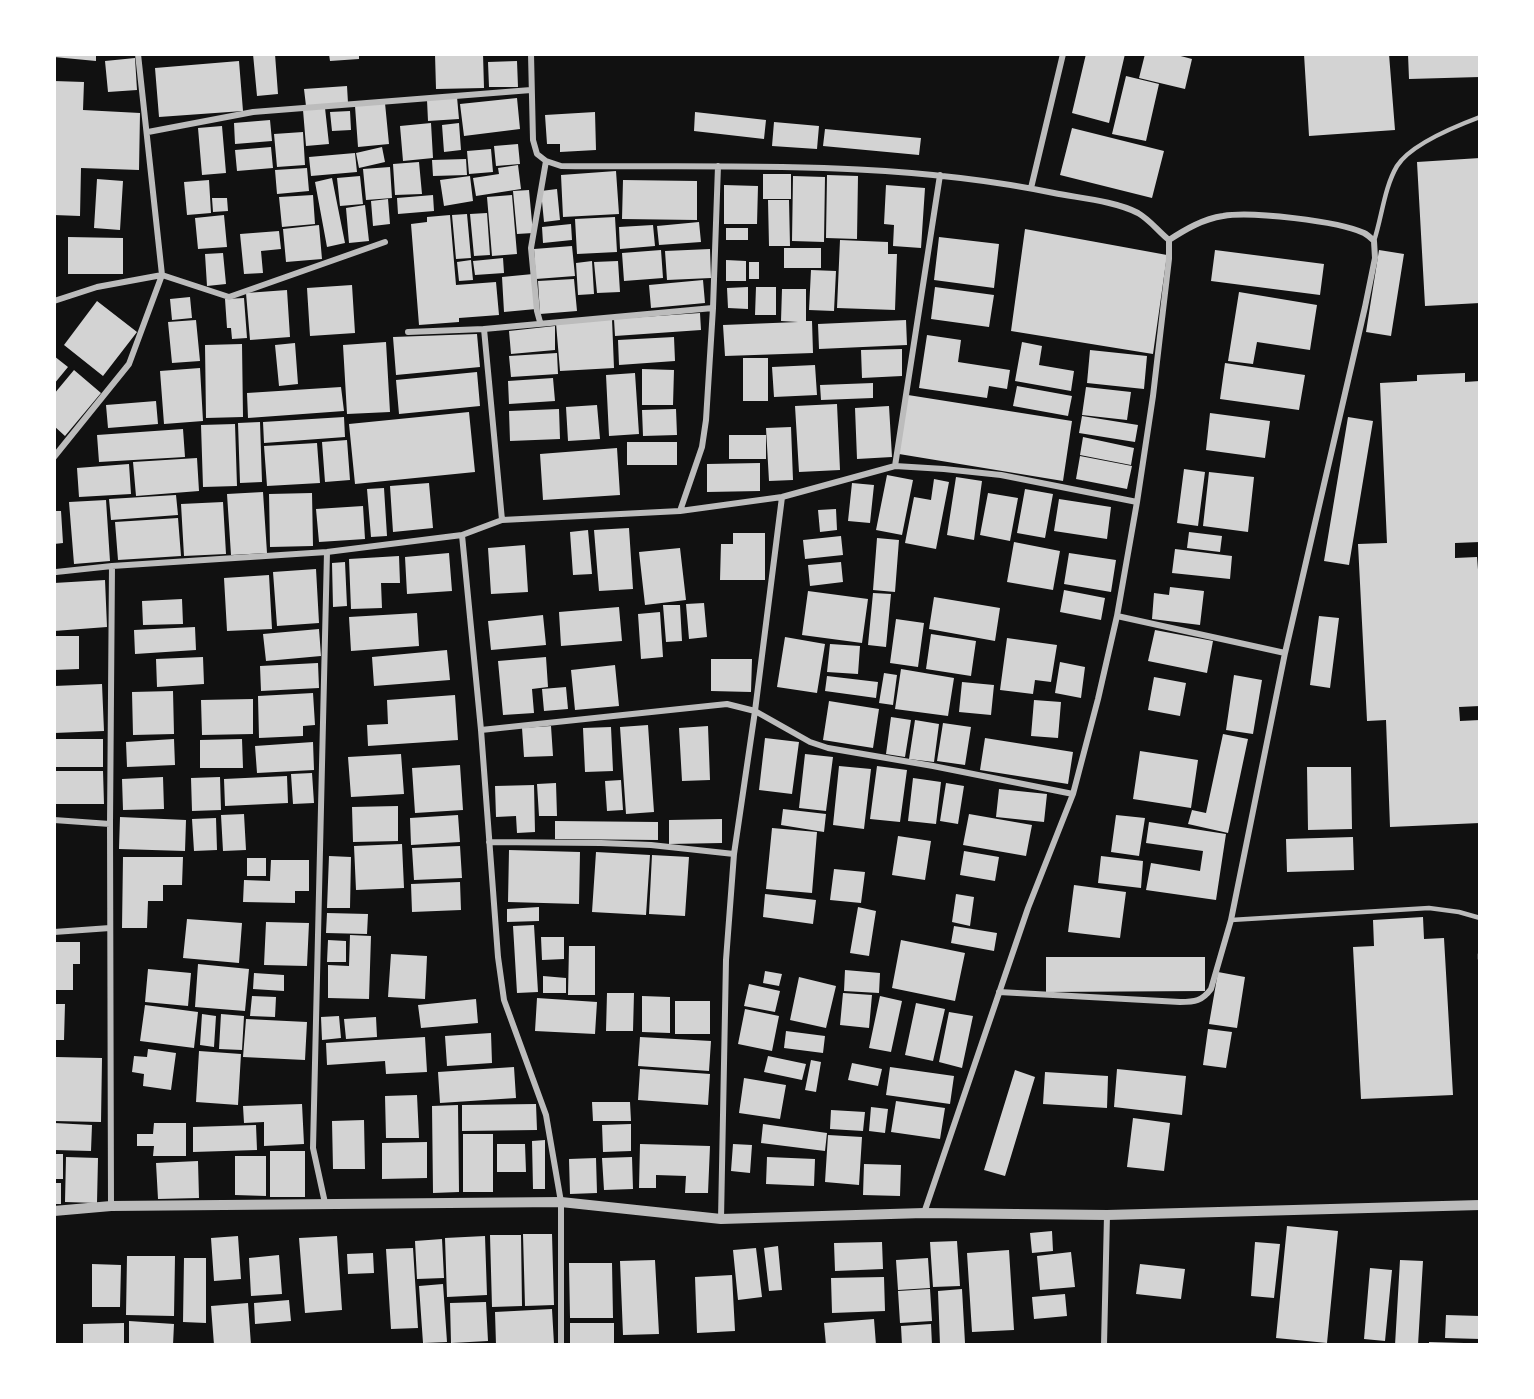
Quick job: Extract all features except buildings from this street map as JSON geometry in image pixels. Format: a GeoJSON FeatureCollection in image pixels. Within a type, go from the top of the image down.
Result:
{"type":"FeatureCollection","features":[{"type":"Feature","properties":{"kind":"street"},"geometry":{"type":"LineString","coordinates":[[54,457],[129,364],[162,275],[138,54]]}},
{"type":"Feature","properties":{"kind":"street"},"geometry":{"type":"LineString","coordinates":[[531,54],[533,140],[537,154],[546,161],[561,166],[860,168],[940,175],[1031,188],[1120,207],[1137,213],[1169,240],[1169,259],[1153,396],[1118,616],[1073,794],[1028,908],[924,1213]]}},
{"type":"Feature","properties":{"kind":"street"},"geometry":{"type":"LineString","coordinates":[[1031,188],[1063,54]]}},
{"type":"Feature","properties":{"kind":"street"},"geometry":{"type":"LineString","coordinates":[[148,132],[253,112],[531,90]]}},
{"type":"Feature","properties":{"kind":"street"},"geometry":{"type":"LineString","coordinates":[[540,322],[531,248],[546,161]]}},
{"type":"Feature","properties":{"kind":"street"},"geometry":{"type":"LineString","coordinates":[[680,512],[703,438],[712,308],[717,166]]}},
{"type":"Feature","properties":{"kind":"street"},"geometry":{"type":"LineString","coordinates":[[895,466],[940,175]]}},
{"type":"Feature","properties":{"kind":"street"},"geometry":{"type":"LineString","coordinates":[[999,992],[1196,1002],[1204,998],[1211,989],[1231,920],[1285,654],[1365,307],[1375,258],[1374,242],[1366,233],[1335,224],[1242,215],[1226,215],[1210,219],[1169,240]]}},
{"type":"Feature","properties":{"kind":"street"},"geometry":{"type":"LineString","coordinates":[[54,300],[97,287],[162,275],[229,297],[385,242]]}},
{"type":"Feature","properties":{"kind":"street"},"geometry":{"type":"LineString","coordinates":[[408,332],[484,329],[540,322],[712,308]]}},
{"type":"Feature","properties":{"kind":"street"},"geometry":{"type":"LineString","coordinates":[[484,329],[502,520]]}},
{"type":"Feature","properties":{"kind":"street"},"geometry":{"type":"LineString","coordinates":[[56,572],[112,566],[327,552],[462,535],[502,520],[680,512],[782,497],[895,466],[1001,476],[1137,502]]}},
{"type":"Feature","properties":{"kind":"street"},"geometry":{"type":"LineString","coordinates":[[722,1220],[726,960],[734,854],[782,497]]}},
{"type":"Feature","properties":{"kind":"street"},"geometry":{"type":"LineString","coordinates":[[462,535],[481,730],[498,957],[504,1000],[546,1115],[561,1202],[561,1345]]}},
{"type":"Feature","properties":{"kind":"street"},"geometry":{"type":"LineString","coordinates":[[325,1203],[313,1148],[327,552]]}},
{"type":"Feature","properties":{"kind":"street"},"geometry":{"type":"LineString","coordinates":[[111,1206],[112,566]]}},
{"type":"Feature","properties":{"kind":"street"},"geometry":{"type":"LineString","coordinates":[[1118,616],[1285,654]]}},
{"type":"Feature","properties":{"kind":"street"},"geometry":{"type":"LineString","coordinates":[[481,730],[727,704],[755,711],[810,742],[828,748],[1073,794]]}},
{"type":"Feature","properties":{"kind":"street"},"geometry":{"type":"LineString","coordinates":[[54,820],[110,824]]}},
{"type":"Feature","properties":{"kind":"street"},"geometry":{"type":"LineString","coordinates":[[489,842],[611,843],[734,854]]}},
{"type":"Feature","properties":{"kind":"street"},"geometry":{"type":"LineString","coordinates":[[54,932],[110,928]]}},
{"type":"Feature","properties":{"kind":"street"},"geometry":{"type":"LineString","coordinates":[[54,1211],[111,1206],[561,1202],[722,1220],[924,1213],[1107,1215],[1480,1205]]}},
{"type":"Feature","properties":{"kind":"street"},"geometry":{"type":"LineString","coordinates":[[1104,1345],[1107,1215]]}},
{"type":"Feature","properties":{"kind":"lane"},"geometry":{"type":"LineString","coordinates":[[1374,242],[1388,189],[1397,167],[1407,154],[1453,127],[1480,117]]}},
{"type":"Feature","properties":{"kind":"lane"},"geometry":{"type":"LineString","coordinates":[[1231,920],[1429,908],[1480,918]]}},
{"type":"Feature","properties":{"kind":"lane"},"geometry":{"type":"LineString","coordinates":[[1480,954],[1480,959]]}}]}
